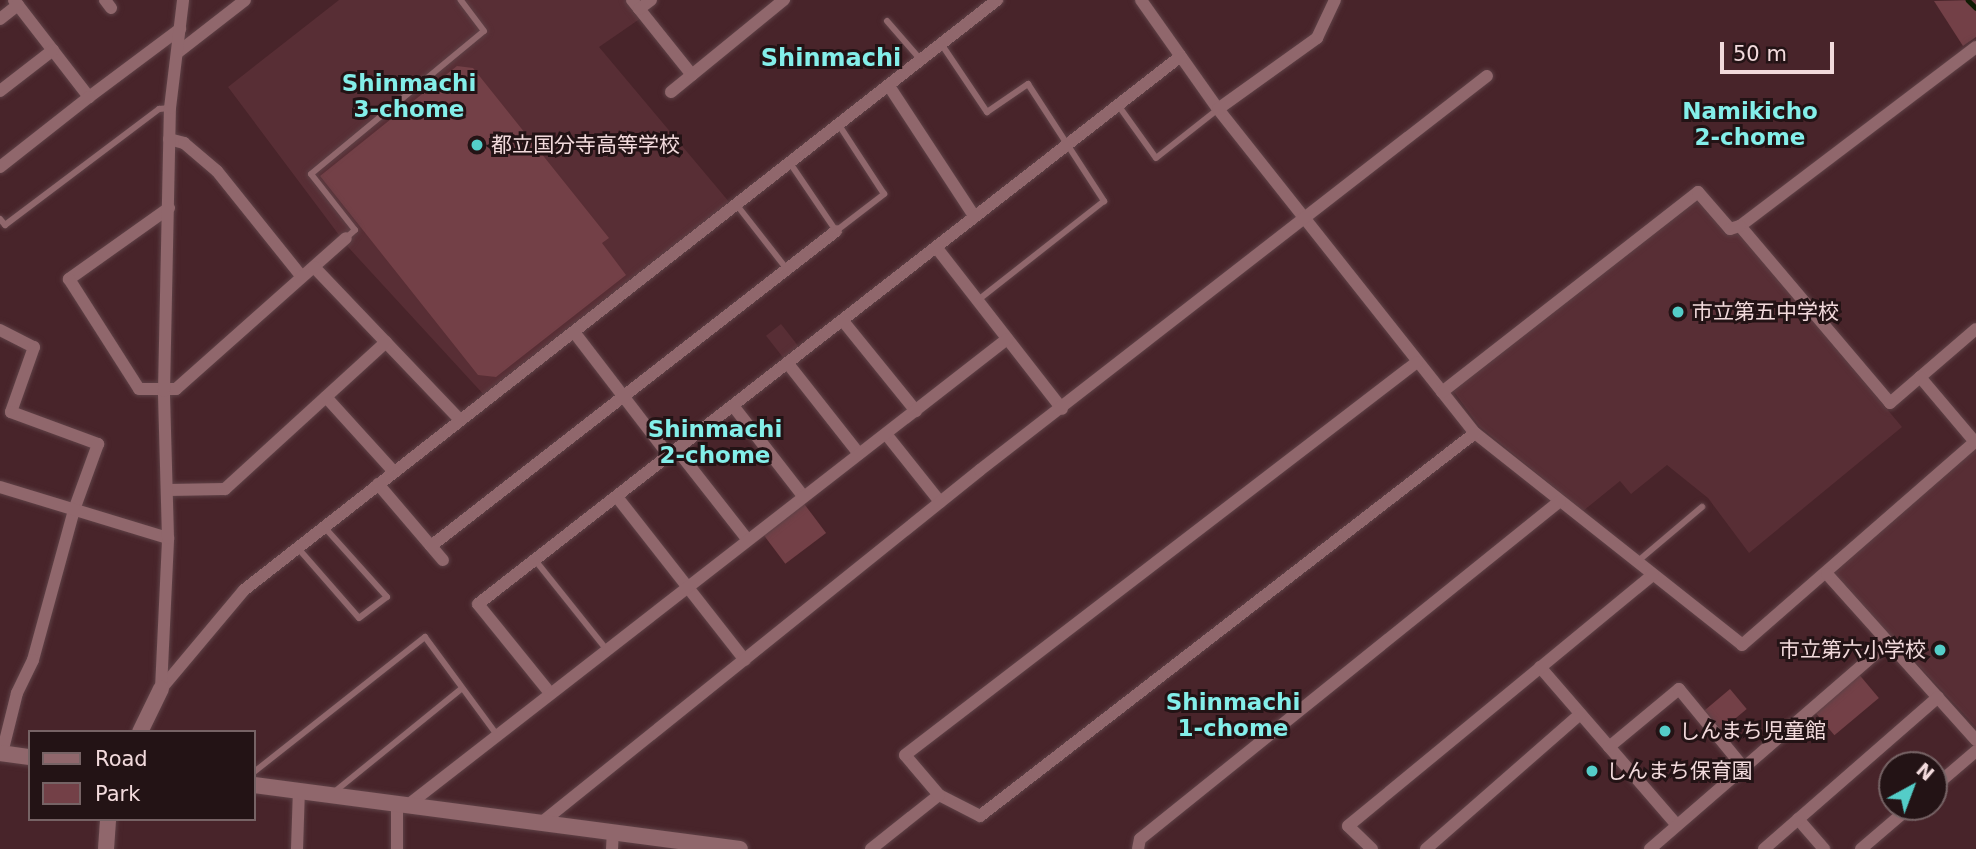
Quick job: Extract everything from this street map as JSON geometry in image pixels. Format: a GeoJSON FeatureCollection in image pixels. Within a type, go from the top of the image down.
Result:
{"type":"FeatureCollection","features":[{"type":"Feature","properties":{"kind":"street"},"geometry":{"type":"LineString","coordinates":[[161,689],[169,490],[164,391],[169,139],[170,108],[183,0]]}},
{"type":"Feature","properties":{"kind":"street"},"geometry":{"type":"LineString","coordinates":[[177,53],[245,0]]}},
{"type":"Feature","properties":{"kind":"street"},"geometry":{"type":"LineString","coordinates":[[651,0],[636,4],[692,75]]}},
{"type":"Feature","properties":{"kind":"street"},"geometry":{"type":"LineString","coordinates":[[671,92],[784,0]]}},
{"type":"Feature","properties":{"kind":"street"},"geometry":{"type":"LineString","coordinates":[[141,730],[161,689],[228,606],[297,547],[997,0]]}},
{"type":"Feature","properties":{"kind":"street"},"geometry":{"type":"LineString","coordinates":[[1141,0],[1218,109],[1475,433],[1742,645],[1827,574],[1975,441],[1920,377]]}},
{"type":"Feature","properties":{"kind":"street"},"geometry":{"type":"LineString","coordinates":[[1218,109],[1317,38],[1335,0]]}},
{"type":"Feature","properties":{"kind":"street"},"geometry":{"type":"LineString","coordinates":[[0,19],[16,2],[89,97]]}},
{"type":"Feature","properties":{"kind":"street"},"geometry":{"type":"LineString","coordinates":[[0,167],[180,29]]}},
{"type":"Feature","properties":{"kind":"street"},"geometry":{"type":"LineString","coordinates":[[1441,392],[1698,192],[1730,229],[1740,226],[1976,47]]}},
{"type":"Feature","properties":{"kind":"street"},"geometry":{"type":"LineString","coordinates":[[0,91],[53,50]]}},
{"type":"Feature","properties":{"kind":"street"},"geometry":{"type":"LineString","coordinates":[[550,693],[478,604],[789,365],[1116,103],[1181,56]]}},
{"type":"Feature","properties":{"kind":"street"},"geometry":{"type":"LineString","coordinates":[[541,822],[1302,216],[1488,76]]}},
{"type":"Feature","properties":{"kind":"street"},"geometry":{"type":"LineString","coordinates":[[889,86],[974,216]]}},
{"type":"Feature","properties":{"kind":"street"},"geometry":{"type":"LineString","coordinates":[[169,139],[184,143],[217,171],[301,276]]}},
{"type":"Feature","properties":{"kind":"street"},"geometry":{"type":"LineString","coordinates":[[169,208],[69,279],[139,390],[176,389],[346,238]]}},
{"type":"Feature","properties":{"kind":"street"},"geometry":{"type":"LineString","coordinates":[[1740,226],[1890,403],[1976,329]]}},
{"type":"Feature","properties":{"kind":"street"},"geometry":{"type":"LineString","coordinates":[[431,546],[836,231]]}},
{"type":"Feature","properties":{"kind":"street"},"geometry":{"type":"LineString","coordinates":[[936,247],[1062,409]]}},
{"type":"Feature","properties":{"kind":"street"},"geometry":{"type":"LineString","coordinates":[[314,267],[460,420]]}},
{"type":"Feature","properties":{"kind":"street"},"geometry":{"type":"LineString","coordinates":[[843,321],[916,411]]}},
{"type":"Feature","properties":{"kind":"street"},"geometry":{"type":"LineString","coordinates":[[0,330],[34,347],[11,412],[98,444],[74,510],[33,660],[17,693],[1,753],[28,757]]}},
{"type":"Feature","properties":{"kind":"street"},"geometry":{"type":"LineString","coordinates":[[574,332],[622,395],[747,539]]}},
{"type":"Feature","properties":{"kind":"street"},"geometry":{"type":"LineString","coordinates":[[397,849],[403,804],[1007,339]]}},
{"type":"Feature","properties":{"kind":"street"},"geometry":{"type":"LineString","coordinates":[[169,490],[225,489],[386,342]]}},
{"type":"Feature","properties":{"kind":"street"},"geometry":{"type":"LineString","coordinates":[[1417,362],[905,755],[939,795],[980,816],[1475,433]]}},
{"type":"Feature","properties":{"kind":"street"},"geometry":{"type":"LineString","coordinates":[[789,365],[859,454]]}},
{"type":"Feature","properties":{"kind":"street"},"geometry":{"type":"LineString","coordinates":[[326,397],[394,472]]}},
{"type":"Feature","properties":{"kind":"street"},"geometry":{"type":"LineString","coordinates":[[734,407],[803,496]]}},
{"type":"Feature","properties":{"kind":"street"},"geometry":{"type":"LineString","coordinates":[[886,434],[940,502]]}},
{"type":"Feature","properties":{"kind":"street"},"geometry":{"type":"LineString","coordinates":[[378,484],[443,560]]}},
{"type":"Feature","properties":{"kind":"street"},"geometry":{"type":"LineString","coordinates":[[0,487],[168,538]]}},
{"type":"Feature","properties":{"kind":"street"},"geometry":{"type":"LineString","coordinates":[[617,497],[745,660]]}},
{"type":"Feature","properties":{"kind":"street"},"geometry":{"type":"LineString","coordinates":[[1138,849],[1140,839],[1560,501]]}},
{"type":"Feature","properties":{"kind":"street"},"geometry":{"type":"LineString","coordinates":[[1827,574],[1976,740]]}},
{"type":"Feature","properties":{"kind":"street"},"geometry":{"type":"LineString","coordinates":[[1372,849],[1348,826],[1653,575]]}},
{"type":"Feature","properties":{"kind":"street"},"geometry":{"type":"LineString","coordinates":[[1650,849],[1888,643]]}},
{"type":"Feature","properties":{"kind":"street"},"geometry":{"type":"LineString","coordinates":[[1539,667],[1677,825]]}},
{"type":"Feature","properties":{"kind":"street"},"geometry":{"type":"LineString","coordinates":[[1609,747],[1679,689],[1743,767]]}},
{"type":"Feature","properties":{"kind":"street"},"geometry":{"type":"LineString","coordinates":[[1764,849],[1938,697]]}},
{"type":"Feature","properties":{"kind":"street"},"geometry":{"type":"LineString","coordinates":[[1426,849],[1580,714]]}},
{"type":"Feature","properties":{"kind":"street"},"geometry":{"type":"LineString","coordinates":[[1948,775],[1976,751]]}},
{"type":"Feature","properties":{"kind":"street"},"geometry":{"type":"LineString","coordinates":[[256,785],[740,849]]}},
{"type":"Feature","properties":{"kind":"street"},"geometry":{"type":"LineString","coordinates":[[297,849],[299,790]]}},
{"type":"Feature","properties":{"kind":"street"},"geometry":{"type":"LineString","coordinates":[[871,849],[939,795]]}},
{"type":"Feature","properties":{"kind":"street"},"geometry":{"type":"LineString","coordinates":[[1798,819],[1824,849]]}},
{"type":"Feature","properties":{"kind":"street"},"geometry":{"type":"LineString","coordinates":[[106,849],[108,821]]}},
{"type":"Feature","properties":{"kind":"street"},"geometry":{"type":"LineString","coordinates":[[1861,849],[1894,821]]}},
{"type":"Feature","properties":{"kind":"street"},"geometry":{"type":"LineString","coordinates":[[612,849],[613,832]]}},
{"type":"Feature","properties":{"kind":"lane"},"geometry":{"type":"LineString","coordinates":[[346,238],[355,230],[311,174],[484,31],[461,0]]}},
{"type":"Feature","properties":{"kind":"lane"},"geometry":{"type":"LineString","coordinates":[[887,21],[921,60]]}},
{"type":"Feature","properties":{"kind":"lane"},"geometry":{"type":"LineString","coordinates":[[942,45],[988,112],[1028,84],[1104,201],[977,301]]}},
{"type":"Feature","properties":{"kind":"lane"},"geometry":{"type":"LineString","coordinates":[[1116,103],[1156,158],[1218,109]]}},
{"type":"Feature","properties":{"kind":"lane"},"geometry":{"type":"LineString","coordinates":[[0,219],[5,225],[159,109],[170,108]]}},
{"type":"Feature","properties":{"kind":"lane"},"geometry":{"type":"LineString","coordinates":[[790,163],[836,231],[884,194],[839,125]]}},
{"type":"Feature","properties":{"kind":"lane"},"geometry":{"type":"LineString","coordinates":[[736,204],[786,268]]}},
{"type":"Feature","properties":{"kind":"lane"},"geometry":{"type":"LineString","coordinates":[[1637,561],[1702,507]]}},
{"type":"Feature","properties":{"kind":"lane"},"geometry":{"type":"LineString","coordinates":[[297,547],[359,618],[387,597],[324,526]]}},
{"type":"Feature","properties":{"kind":"lane"},"geometry":{"type":"LineString","coordinates":[[535,560],[606,649]]}},
{"type":"Feature","properties":{"kind":"lane"},"geometry":{"type":"LineString","coordinates":[[256,770],[425,638],[497,734]]}},
{"type":"Feature","properties":{"kind":"lane"},"geometry":{"type":"LineString","coordinates":[[331,794],[462,688]]}},
{"type":"Feature","properties":{"kind":"shaded area","name":"都立国分寺高等学校"},"geometry":{"type":"Polygon","coordinates":[[[339,0],[632,0],[644,16],[599,47],[730,203],[484,395],[348,247],[228,87],[339,0]]]}},
{"type":"Feature","properties":{"kind":"shaded area","name":"市立第五中学校"},"geometry":{"type":"Polygon","coordinates":[[[1697,199],[1739,233],[1902,427],[1749,553],[1708,498],[1667,465],[1631,494],[1620,481],[1583,511],[1479,426],[1452,389],[1697,199]]]}},
{"type":"Feature","properties":{"kind":"shaded area"},"geometry":{"type":"Polygon","coordinates":[[[781,324],[801,350],[786,362],[766,336],[781,324]]]}},
{"type":"Feature","properties":{"kind":"shaded area","name":"市立第六小学校"},"geometry":{"type":"Polygon","coordinates":[[[1976,445],[1976,727],[1833,574],[1976,445]]]}},
{"type":"Feature","properties":{"kind":"green space"},"geometry":{"type":"Polygon","coordinates":[[[1976,0],[1976,37],[1963,46],[1934,1],[1976,0]]]}},
{"type":"Feature","properties":{"kind":"green space"},"geometry":{"type":"Polygon","coordinates":[[[457,66],[473,68],[609,238],[602,243],[626,275],[496,377],[478,375],[320,176],[457,66]]]}},
{"type":"Feature","properties":{"kind":"green space"},"geometry":{"type":"Polygon","coordinates":[[[802,501],[826,533],[785,564],[761,532],[802,501]]]}},
{"type":"Feature","properties":{"kind":"green space"},"geometry":{"type":"Polygon","coordinates":[[[1857,672],[1879,698],[1834,735],[1813,709],[1857,672]]]}},
{"type":"Feature","properties":{"kind":"green space"},"geometry":{"type":"Polygon","coordinates":[[[1730,689],[1747,709],[1718,733],[1701,713],[1730,689]]]}},
{"type":"Feature","properties":{"kind":"waterway"},"geometry":{"type":"LineString","coordinates":[[1968,0],[1976,8]]}},
{"type":"Feature","properties":{"kind":"place","name":"都立国分寺高等学校"},"geometry":{"type":"Point","coordinates":[477,145]}},
{"type":"Feature","properties":{"kind":"place","name":"市立第五中学校"},"geometry":{"type":"Point","coordinates":[1678,312]}},
{"type":"Feature","properties":{"kind":"place","name":"市立第六小学校"},"geometry":{"type":"Point","coordinates":[1940,650]}},
{"type":"Feature","properties":{"kind":"place","name":"しんまち児童館"},"geometry":{"type":"Point","coordinates":[1665,731]}},
{"type":"Feature","properties":{"kind":"place","name":"しんまち保育園"},"geometry":{"type":"Point","coordinates":[1592,771]}},
{"type":"Feature","properties":{"kind":"district","name":"Shinmachi"},"geometry":{"type":"Point","coordinates":[831,59]}},
{"type":"Feature","properties":{"kind":"district","name":"Shinmachi 3-chome"},"geometry":{"type":"Point","coordinates":[409,96]}},
{"type":"Feature","properties":{"kind":"district","name":"Namikicho 2-chome"},"geometry":{"type":"Point","coordinates":[1750,124]}},
{"type":"Feature","properties":{"kind":"district","name":"Shinmachi 2-chome"},"geometry":{"type":"Point","coordinates":[715,442]}},
{"type":"Feature","properties":{"kind":"district","name":"Shinmachi 1-chome"},"geometry":{"type":"Point","coordinates":[1233,715]}}]}
